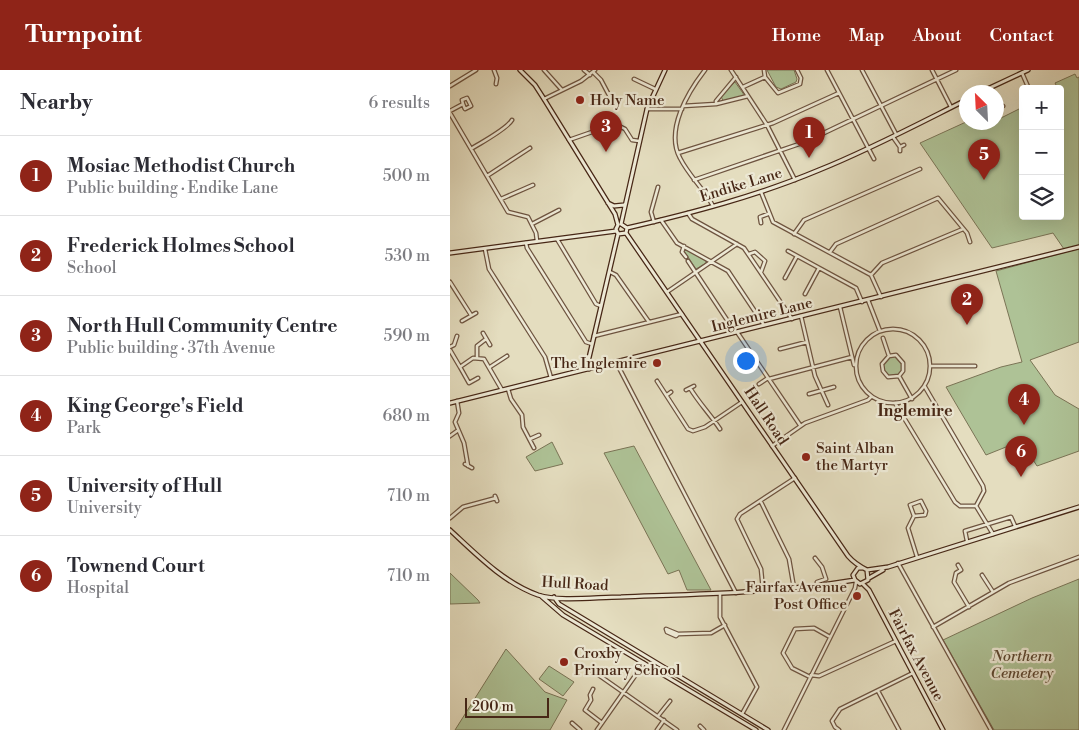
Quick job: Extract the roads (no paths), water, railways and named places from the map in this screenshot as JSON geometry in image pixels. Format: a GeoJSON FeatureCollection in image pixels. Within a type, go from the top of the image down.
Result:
{"type":"FeatureCollection","features":[{"type":"Feature","properties":{"kind":"street"},"geometry":{"type":"LineString","coordinates":[[450,86],[476,70]]}},
{"type":"Feature","properties":{"kind":"street"},"geometry":{"type":"LineString","coordinates":[[494,70],[497,78],[496,84]]}},
{"type":"Feature","properties":{"kind":"street"},"geometry":{"type":"LineString","coordinates":[[452,253],[557,239],[626,233],[627,228],[620,225],[535,85],[520,70]]}},
{"type":"Feature","properties":{"kind":"street"},"geometry":{"type":"LineString","coordinates":[[544,70],[562,90]]}},
{"type":"Feature","properties":{"kind":"street"},"geometry":{"type":"LineString","coordinates":[[584,70],[590,75]]}},
{"type":"Feature","properties":{"kind":"street"},"geometry":{"type":"LineString","coordinates":[[589,369],[592,344],[647,109],[665,70]]}},
{"type":"Feature","properties":{"kind":"street"},"geometry":{"type":"LineString","coordinates":[[706,70],[682,108],[677,126],[678,153],[694,180],[713,206]]}},
{"type":"Feature","properties":{"kind":"street"},"geometry":{"type":"LineString","coordinates":[[731,70],[766,125],[795,180]]}},
{"type":"Feature","properties":{"kind":"street"},"geometry":{"type":"LineString","coordinates":[[764,70],[765,77],[774,90],[782,92],[800,84],[801,78],[797,70]]}},
{"type":"Feature","properties":{"kind":"street"},"geometry":{"type":"LineString","coordinates":[[827,70],[869,147],[873,160]]}},
{"type":"Feature","properties":{"kind":"street"},"geometry":{"type":"LineString","coordinates":[[862,70],[881,106],[900,149],[904,145]]}},
{"type":"Feature","properties":{"kind":"street"},"geometry":{"type":"LineString","coordinates":[[932,70],[951,107]]}},
{"type":"Feature","properties":{"kind":"street"},"geometry":{"type":"LineString","coordinates":[[694,180],[805,142],[956,70]]}},
{"type":"Feature","properties":{"kind":"street"},"geometry":{"type":"LineString","coordinates":[[998,85],[1027,70]]}},
{"type":"Feature","properties":{"kind":"street"},"geometry":{"type":"LineString","coordinates":[[544,100],[595,71],[610,97]]}},
{"type":"Feature","properties":{"kind":"street"},"geometry":{"type":"LineString","coordinates":[[1022,73],[1027,85]]}},
{"type":"Feature","properties":{"kind":"street"},"geometry":{"type":"LineString","coordinates":[[716,104],[716,101],[736,77]]}},
{"type":"Feature","properties":{"kind":"street"},"geometry":{"type":"LineString","coordinates":[[743,87],[765,77]]}},
{"type":"Feature","properties":{"kind":"street"},"geometry":{"type":"LineString","coordinates":[[634,79],[655,89]]}},
{"type":"Feature","properties":{"kind":"street"},"geometry":{"type":"LineString","coordinates":[[678,153],[766,125],[840,93]]}},
{"type":"Feature","properties":{"kind":"street"},"geometry":{"type":"LineString","coordinates":[[647,109],[682,108],[716,104],[748,96]]}},
{"type":"Feature","properties":{"kind":"street","name":"Endike Lane"},"geometry":{"type":"LineString","coordinates":[[627,228],[713,206],[795,180],[959,103]]}},
{"type":"Feature","properties":{"kind":"street"},"geometry":{"type":"LineString","coordinates":[[463,104],[450,112],[508,212],[514,215],[524,215],[532,224],[537,242]]}},
{"type":"Feature","properties":{"kind":"street"},"geometry":{"type":"LineString","coordinates":[[471,148],[485,138],[502,130],[512,120]]}},
{"type":"Feature","properties":{"kind":"street"},"geometry":{"type":"LineString","coordinates":[[569,140],[615,124],[625,129],[632,140],[639,142]]}},
{"type":"Feature","properties":{"kind":"street"},"geometry":{"type":"LineString","coordinates":[[487,176],[530,148]]}},
{"type":"Feature","properties":{"kind":"street"},"geometry":{"type":"LineString","coordinates":[[794,234],[804,220],[920,168]]}},
{"type":"Feature","properties":{"kind":"street"},"geometry":{"type":"LineString","coordinates":[[501,199],[533,185]]}},
{"type":"Feature","properties":{"kind":"street"},"geometry":{"type":"LineString","coordinates":[[654,222],[651,212],[658,186]]}},
{"type":"Feature","properties":{"kind":"street"},"geometry":{"type":"LineString","coordinates":[[761,192],[768,214],[773,222],[872,275],[881,297]]}},
{"type":"Feature","properties":{"kind":"street"},"geometry":{"type":"LineString","coordinates":[[830,252],[836,244],[938,198],[963,228],[970,244]]}},
{"type":"Feature","properties":{"kind":"street"},"geometry":{"type":"LineString","coordinates":[[607,202],[614,206],[624,205]]}},
{"type":"Feature","properties":{"kind":"street"},"geometry":{"type":"LineString","coordinates":[[532,224],[560,210]]}},
{"type":"Feature","properties":{"kind":"street"},"geometry":{"type":"LineString","coordinates":[[688,213],[692,219],[737,244],[749,254],[792,319]]}},
{"type":"Feature","properties":{"kind":"street"},"geometry":{"type":"LineString","coordinates":[[761,222],[760,217],[768,214]]}},
{"type":"Feature","properties":{"kind":"street"},"geometry":{"type":"LineString","coordinates":[[661,220],[673,239],[728,271],[764,326]]}},
{"type":"Feature","properties":{"kind":"street"},"geometry":{"type":"LineString","coordinates":[[872,275],[882,263],[963,228]]}},
{"type":"Feature","properties":{"kind":"street","name":"Hall Road"},"geometry":{"type":"LineString","coordinates":[[626,233],[854,563],[865,569]]}},
{"type":"Feature","properties":{"kind":"street"},"geometry":{"type":"LineString","coordinates":[[557,239],[596,304],[601,306]]}},
{"type":"Feature","properties":{"kind":"street"},"geometry":{"type":"LineString","coordinates":[[526,243],[527,248],[586,342],[592,344]]}},
{"type":"Feature","properties":{"kind":"street"},"geometry":{"type":"LineString","coordinates":[[667,292],[737,244]]}},
{"type":"Feature","properties":{"kind":"street"},"geometry":{"type":"LineString","coordinates":[[684,246],[682,252],[800,425]]}},
{"type":"Feature","properties":{"kind":"street","name":"Inglemire Lane"},"geometry":{"type":"LineString","coordinates":[[450,403],[1079,247]]}},
{"type":"Feature","properties":{"kind":"street"},"geometry":{"type":"LineString","coordinates":[[485,249],[489,269],[545,356],[551,378]]}},
{"type":"Feature","properties":{"kind":"street"},"geometry":{"type":"LineString","coordinates":[[788,251],[856,288],[862,302]]}},
{"type":"Feature","properties":{"kind":"street"},"geometry":{"type":"LineString","coordinates":[[749,254],[754,252],[765,261],[761,272]]}},
{"type":"Feature","properties":{"kind":"street"},"geometry":{"type":"LineString","coordinates":[[785,276],[797,256]]}},
{"type":"Feature","properties":{"kind":"street"},"geometry":{"type":"LineString","coordinates":[[805,294],[819,268]]}},
{"type":"Feature","properties":{"kind":"street"},"geometry":{"type":"LineString","coordinates":[[610,272],[616,275],[649,322]]}},
{"type":"Feature","properties":{"kind":"street"},"geometry":{"type":"LineString","coordinates":[[450,282],[471,315]]}},
{"type":"Feature","properties":{"kind":"street"},"geometry":{"type":"LineString","coordinates":[[450,290],[454,288]]}},
{"type":"Feature","properties":{"kind":"street"},"geometry":{"type":"LineString","coordinates":[[868,300],[880,331]]}},
{"type":"Feature","properties":{"kind":"street"},"geometry":{"type":"LineString","coordinates":[[840,307],[852,357],[855,368],[860,386],[871,397],[880,401],[895,403],[912,399],[925,387],[930,366],[927,350],[913,335],[900,330],[880,331],[869,337],[858,352],[855,368]]}},
{"type":"Feature","properties":{"kind":"street"},"geometry":{"type":"LineString","coordinates":[[462,321],[476,313]]}},
{"type":"Feature","properties":{"kind":"street"},"geometry":{"type":"LineString","coordinates":[[594,336],[682,314]]}},
{"type":"Feature","properties":{"kind":"street"},"geometry":{"type":"LineString","coordinates":[[801,316],[813,367],[828,405]]}},
{"type":"Feature","properties":{"kind":"street"},"geometry":{"type":"LineString","coordinates":[[483,333],[490,345]]}},
{"type":"Feature","properties":{"kind":"street"},"geometry":{"type":"LineString","coordinates":[[457,336],[454,345],[450,349],[469,383],[478,378]]}},
{"type":"Feature","properties":{"kind":"street"},"geometry":{"type":"LineString","coordinates":[[883,338],[889,356]]}},
{"type":"Feature","properties":{"kind":"street"},"geometry":{"type":"LineString","coordinates":[[477,357],[477,346],[486,339]]}},
{"type":"Feature","properties":{"kind":"street"},"geometry":{"type":"LineString","coordinates":[[780,349],[807,342]]}},
{"type":"Feature","properties":{"kind":"street"},"geometry":{"type":"LineString","coordinates":[[896,355],[903,363],[903,371],[899,376],[888,377],[883,371],[882,364],[889,356],[896,355]]}},
{"type":"Feature","properties":{"kind":"street"},"geometry":{"type":"LineString","coordinates":[[490,367],[507,356]]}},
{"type":"Feature","properties":{"kind":"street"},"geometry":{"type":"LineString","coordinates":[[460,367],[477,357],[484,359],[502,390]]}},
{"type":"Feature","properties":{"kind":"street"},"geometry":{"type":"LineString","coordinates":[[759,384],[768,379],[852,357]]}},
{"type":"Feature","properties":{"kind":"street"},"geometry":{"type":"LineString","coordinates":[[616,362],[736,593]]}},
{"type":"Feature","properties":{"kind":"street"},"geometry":{"type":"LineString","coordinates":[[930,366],[976,366]]}},
{"type":"Feature","properties":{"kind":"street"},"geometry":{"type":"LineString","coordinates":[[899,376],[912,399]]}},
{"type":"Feature","properties":{"kind":"street"},"geometry":{"type":"LineString","coordinates":[[657,381],[688,429],[697,431],[742,402]]}},
{"type":"Feature","properties":{"kind":"street"},"geometry":{"type":"LineString","coordinates":[[686,390],[692,387],[697,400],[720,429]]}},
{"type":"Feature","properties":{"kind":"street"},"geometry":{"type":"LineString","coordinates":[[809,394],[834,387]]}},
{"type":"Feature","properties":{"kind":"street"},"geometry":{"type":"LineString","coordinates":[[925,387],[980,480],[984,491],[976,506]]}},
{"type":"Feature","properties":{"kind":"street"},"geometry":{"type":"LineString","coordinates":[[508,389],[511,399],[522,415],[523,426],[534,448]]}},
{"type":"Feature","properties":{"kind":"street"},"geometry":{"type":"LineString","coordinates":[[666,395],[671,392]]}},
{"type":"Feature","properties":{"kind":"street"},"geometry":{"type":"LineString","coordinates":[[772,446],[800,425],[868,400],[871,397]]}},
{"type":"Feature","properties":{"kind":"street"},"geometry":{"type":"LineString","coordinates":[[457,402],[459,413],[455,422],[464,443],[466,465],[472,468]]}},
{"type":"Feature","properties":{"kind":"street"},"geometry":{"type":"LineString","coordinates":[[895,403],[955,502],[960,506],[976,506]]}},
{"type":"Feature","properties":{"kind":"street"},"geometry":{"type":"LineString","coordinates":[[450,436],[458,431]]}},
{"type":"Feature","properties":{"kind":"street"},"geometry":{"type":"LineString","coordinates":[[530,439],[539,435]]}},
{"type":"Feature","properties":{"kind":"street"},"geometry":{"type":"LineString","coordinates":[[764,592],[761,569],[737,519],[740,514],[795,478]]}},
{"type":"Feature","properties":{"kind":"street"},"geometry":{"type":"LineString","coordinates":[[450,518],[460,508],[496,498]]}},
{"type":"Feature","properties":{"kind":"street"},"geometry":{"type":"LineString","coordinates":[[914,516],[922,517],[926,513],[921,501],[910,505],[914,516],[908,528],[917,557]]}},
{"type":"Feature","properties":{"kind":"street"},"geometry":{"type":"LineString","coordinates":[[761,502],[789,559],[794,588]]}},
{"type":"Feature","properties":{"kind":"street"},"geometry":{"type":"LineString","coordinates":[[976,506],[993,534]]}},
{"type":"Feature","properties":{"kind":"street"},"geometry":{"type":"LineString","coordinates":[[784,730],[858,582],[869,579],[898,563],[1079,507]]}},
{"type":"Feature","properties":{"kind":"street"},"geometry":{"type":"LineString","coordinates":[[967,541],[965,531],[1011,516],[1015,526]]}},
{"type":"Feature","properties":{"kind":"street","name":"Hull Road"},"geometry":{"type":"LineString","coordinates":[[450,530],[477,555],[510,580],[541,596],[720,594],[764,592],[858,582]]}},
{"type":"Feature","properties":{"kind":"street"},"geometry":{"type":"LineString","coordinates":[[933,627],[1014,580],[1079,556]]}},
{"type":"Feature","properties":{"kind":"street"},"geometry":{"type":"LineString","coordinates":[[815,558],[826,579],[817,582],[816,587]]}},
{"type":"Feature","properties":{"kind":"street","name":"Hall Road"},"geometry":{"type":"LineString","coordinates":[[854,563],[854,573],[858,582]]}},
{"type":"Feature","properties":{"kind":"street"},"geometry":{"type":"LineString","coordinates":[[898,563],[991,730]]}},
{"type":"Feature","properties":{"kind":"street"},"geometry":{"type":"LineString","coordinates":[[958,565],[961,570],[956,574],[954,582],[969,606]]}},
{"type":"Feature","properties":{"kind":"street"},"geometry":{"type":"LineString","coordinates":[[839,583],[854,573],[865,569],[888,567]]}},
{"type":"Feature","properties":{"kind":"street","name":"Fairfax Avenue"},"geometry":{"type":"LineString","coordinates":[[865,569],[869,579],[870,590],[942,730]]}},
{"type":"Feature","properties":{"kind":"street"},"geometry":{"type":"LineString","coordinates":[[982,575],[992,592]]}},
{"type":"Feature","properties":{"kind":"street","name":"Fairfax Avenue"},"geometry":{"type":"LineString","coordinates":[[858,582],[870,590]]}},
{"type":"Feature","properties":{"kind":"street"},"geometry":{"type":"LineString","coordinates":[[720,594],[720,614],[757,687],[742,714]]}},
{"type":"Feature","properties":{"kind":"street"},"geometry":{"type":"LineString","coordinates":[[541,596],[563,615],[756,730]]}},
{"type":"Feature","properties":{"kind":"street"},"geometry":{"type":"LineString","coordinates":[[554,597],[559,604],[768,730]]}},
{"type":"Feature","properties":{"kind":"street"},"geometry":{"type":"LineString","coordinates":[[678,634],[666,629],[668,634],[676,636],[678,634],[711,633],[725,625]]}},
{"type":"Feature","properties":{"kind":"street"},"geometry":{"type":"LineString","coordinates":[[830,637],[814,628],[795,629],[791,632],[783,653],[792,668],[811,676],[820,676],[896,641]]}},
{"type":"Feature","properties":{"kind":"street"},"geometry":{"type":"LineString","coordinates":[[597,730],[644,663]]}},
{"type":"Feature","properties":{"kind":"street"},"geometry":{"type":"LineString","coordinates":[[591,670],[625,691],[677,730]]}},
{"type":"Feature","properties":{"kind":"street"},"geometry":{"type":"LineString","coordinates":[[840,730],[833,724],[835,713],[913,673]]}},
{"type":"Feature","properties":{"kind":"street"},"geometry":{"type":"LineString","coordinates":[[593,689],[590,695],[591,700],[585,710],[602,723]]}},
{"type":"Feature","properties":{"kind":"street"},"geometry":{"type":"LineString","coordinates":[[878,691],[898,730]]}},
{"type":"Feature","properties":{"kind":"street"},"geometry":{"type":"LineString","coordinates":[[658,716],[670,701]]}},
{"type":"Feature","properties":{"kind":"street"},"geometry":{"type":"LineString","coordinates":[[656,730],[664,720]]}},
{"type":"Feature","properties":{"kind":"street"},"geometry":{"type":"LineString","coordinates":[[572,723],[580,730]]}},
{"type":"Feature","properties":{"kind":"street"},"geometry":{"type":"LineString","coordinates":[[700,726],[704,730]]}},
{"type":"Feature","properties":{"kind":"place","name":"Holy Name"},"geometry":{"type":"Point","coordinates":[580,100]}},
{"type":"Feature","properties":{"kind":"place","name":"North Hull Community Centre"},"geometry":{"type":"Point","coordinates":[606,152]}},
{"type":"Feature","properties":{"kind":"place","name":"Mosiac Methodist Church"},"geometry":{"type":"Point","coordinates":[809,158]}},
{"type":"Feature","properties":{"kind":"place","name":"University of Hull"},"geometry":{"type":"Point","coordinates":[984,180]}},
{"type":"Feature","properties":{"kind":"place","name":"Frederick Holmes School"},"geometry":{"type":"Point","coordinates":[967,325]}},
{"type":"Feature","properties":{"kind":"place","name":"The Inglemire"},"geometry":{"type":"Point","coordinates":[657,363]}},
{"type":"Feature","properties":{"kind":"place","name":"King George's Field"},"geometry":{"type":"Point","coordinates":[1024,425]}},
{"type":"Feature","properties":{"kind":"place","name":"Saint Alban the Martyr"},"geometry":{"type":"Point","coordinates":[806,457]}},
{"type":"Feature","properties":{"kind":"place","name":"Townend Court"},"geometry":{"type":"Point","coordinates":[1021,477]}},
{"type":"Feature","properties":{"kind":"place","name":"Fairfax Avenue Post Office"},"geometry":{"type":"Point","coordinates":[857,596]}},
{"type":"Feature","properties":{"kind":"place","name":"Croxby Primary School"},"geometry":{"type":"Point","coordinates":[564,662]}},
{"type":"Feature","properties":{"kind":"district","name":"Inglemire"},"geometry":{"type":"Point","coordinates":[915,411]}},
{"type":"Feature","properties":{"kind":"park label","name":"Northern Cemetery"},"geometry":{"type":"Point","coordinates":[1022,664]}}]}
